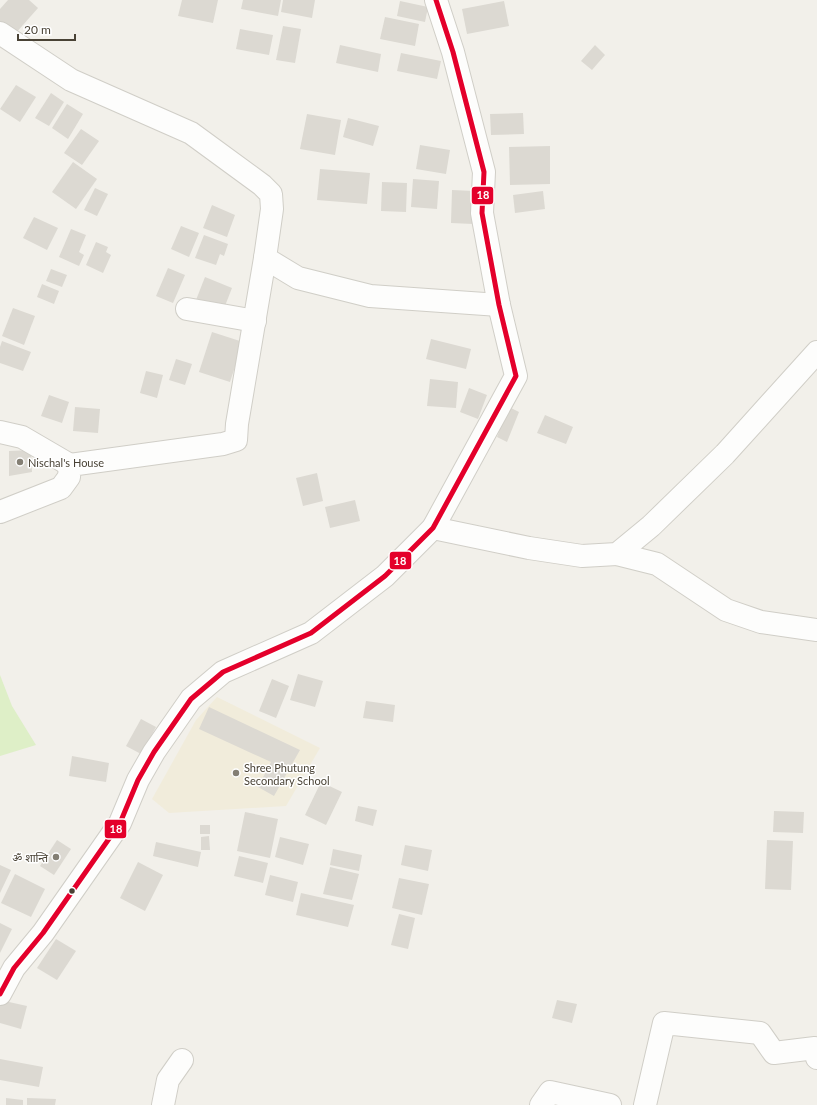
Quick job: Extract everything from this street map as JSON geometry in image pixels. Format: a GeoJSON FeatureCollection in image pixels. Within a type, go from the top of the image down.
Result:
{"type":"FeatureCollection","features":[{"type":"Feature","properties":{"kind":"street"},"geometry":{"type":"LineString","coordinates":[[0,994],[14,968],[43,933],[120,823],[138,780],[154,752],[191,699],[223,672],[311,633],[386,576],[434,528],[516,376],[499,305],[482,213],[484,172],[453,52],[436,0]]}},
{"type":"Feature","properties":{"kind":"street"},"geometry":{"type":"LineString","coordinates":[[0,33],[70,80],[191,133],[262,185],[271,194],[272,209],[237,424],[236,440],[223,444],[70,465],[22,437],[0,432]]}},
{"type":"Feature","properties":{"kind":"street"},"geometry":{"type":"LineString","coordinates":[[265,258],[298,278],[370,296],[499,305]]}},
{"type":"Feature","properties":{"kind":"street"},"geometry":{"type":"LineString","coordinates":[[187,309],[255,320]]}},
{"type":"Feature","properties":{"kind":"street"},"geometry":{"type":"LineString","coordinates":[[617,554],[651,526],[725,454],[817,352]]}},
{"type":"Feature","properties":{"kind":"street"},"geometry":{"type":"LineString","coordinates":[[0,512],[61,488],[69,477],[70,465]]}},
{"type":"Feature","properties":{"kind":"street"},"geometry":{"type":"LineString","coordinates":[[434,528],[537,549],[582,556],[617,554],[657,564],[726,610],[761,622],[817,630]]}},
{"type":"Feature","properties":{"kind":"street"},"geometry":{"type":"LineString","coordinates":[[646,1105],[664,1023],[760,1032],[774,1053],[815,1048],[817,1058]]}},
{"type":"Feature","properties":{"kind":"street"},"geometry":{"type":"LineString","coordinates":[[163,1105],[168,1080],[182,1060]]}},
{"type":"Feature","properties":{"kind":"street"},"geometry":{"type":"LineString","coordinates":[[541,1105],[550,1092],[610,1105]]}},
{"type":"Feature","properties":{"kind":"shaded area","name":"Shree Phutung Secondary School"},"geometry":{"type":"Polygon","coordinates":[[[217,697],[320,748],[286,806],[169,813],[152,799],[196,720],[217,697]]]}},
{"type":"Feature","properties":{"kind":"green space"},"geometry":{"type":"Polygon","coordinates":[[[0,675],[12,706],[36,745],[0,756],[0,675]]]}},
{"type":"Feature","properties":{"kind":"building"},"geometry":{"type":"Polygon","coordinates":[[[8,0],[29,0],[38,8],[15,34],[0,21],[0,9],[8,0]]]}},
{"type":"Feature","properties":{"kind":"building"},"geometry":{"type":"Polygon","coordinates":[[[182,0],[218,0],[213,23],[178,16],[182,0]]]}},
{"type":"Feature","properties":{"kind":"building"},"geometry":{"type":"Polygon","coordinates":[[[243,0],[281,0],[278,16],[241,9],[243,0]]]}},
{"type":"Feature","properties":{"kind":"building"},"geometry":{"type":"Polygon","coordinates":[[[283,0],[315,0],[312,18],[281,12],[283,0]]]}},
{"type":"Feature","properties":{"kind":"building"},"geometry":{"type":"Polygon","coordinates":[[[400,1],[428,7],[425,22],[397,16],[400,1]]]}},
{"type":"Feature","properties":{"kind":"building"},"geometry":{"type":"Polygon","coordinates":[[[504,1],[509,26],[467,34],[462,9],[504,1]]]}},
{"type":"Feature","properties":{"kind":"building"},"geometry":{"type":"Polygon","coordinates":[[[385,17],[419,24],[415,46],[380,39],[385,17]]]}},
{"type":"Feature","properties":{"kind":"building"},"geometry":{"type":"Polygon","coordinates":[[[283,26],[301,29],[295,63],[276,60],[283,26]]]}},
{"type":"Feature","properties":{"kind":"building"},"geometry":{"type":"Polygon","coordinates":[[[240,29],[273,35],[269,55],[236,49],[240,29]]]}},
{"type":"Feature","properties":{"kind":"building"},"geometry":{"type":"Polygon","coordinates":[[[340,45],[381,54],[378,72],[336,63],[340,45]]]}},
{"type":"Feature","properties":{"kind":"building"},"geometry":{"type":"Polygon","coordinates":[[[595,45],[605,55],[592,70],[581,61],[595,45]]]}},
{"type":"Feature","properties":{"kind":"building"},"geometry":{"type":"Polygon","coordinates":[[[401,53],[441,61],[437,79],[397,71],[401,53]]]}},
{"type":"Feature","properties":{"kind":"building"},"geometry":{"type":"Polygon","coordinates":[[[16,85],[36,97],[20,122],[0,109],[16,85]]]}},
{"type":"Feature","properties":{"kind":"building"},"geometry":{"type":"Polygon","coordinates":[[[51,93],[64,102],[49,126],[35,118],[51,93]]]}},
{"type":"Feature","properties":{"kind":"building"},"geometry":{"type":"Polygon","coordinates":[[[67,104],[83,114],[68,139],[52,128],[67,104]]]}},
{"type":"Feature","properties":{"kind":"building"},"geometry":{"type":"Polygon","coordinates":[[[523,113],[524,134],[491,135],[490,114],[523,113]]]}},
{"type":"Feature","properties":{"kind":"building"},"geometry":{"type":"Polygon","coordinates":[[[307,114],[341,120],[335,155],[300,149],[307,114]]]}},
{"type":"Feature","properties":{"kind":"building"},"geometry":{"type":"Polygon","coordinates":[[[348,118],[379,126],[373,146],[343,137],[348,118]]]}},
{"type":"Feature","properties":{"kind":"building"},"geometry":{"type":"Polygon","coordinates":[[[81,129],[99,141],[82,165],[64,153],[81,129]]]}},
{"type":"Feature","properties":{"kind":"building"},"geometry":{"type":"Polygon","coordinates":[[[420,145],[450,150],[446,174],[416,169],[420,145]]]}},
{"type":"Feature","properties":{"kind":"building"},"geometry":{"type":"Polygon","coordinates":[[[550,146],[550,184],[510,185],[509,147],[550,146]]]}},
{"type":"Feature","properties":{"kind":"building"},"geometry":{"type":"Polygon","coordinates":[[[73,162],[97,179],[76,209],[52,192],[73,162]]]}},
{"type":"Feature","properties":{"kind":"building"},"geometry":{"type":"Polygon","coordinates":[[[320,169],[370,173],[367,204],[317,200],[320,169]]]}},
{"type":"Feature","properties":{"kind":"building"},"geometry":{"type":"Polygon","coordinates":[[[413,179],[439,181],[437,209],[411,207],[413,179]]]}},
{"type":"Feature","properties":{"kind":"building"},"geometry":{"type":"Polygon","coordinates":[[[382,182],[407,183],[406,212],[381,211],[382,182]]]}},
{"type":"Feature","properties":{"kind":"building"},"geometry":{"type":"Polygon","coordinates":[[[95,188],[108,194],[97,216],[84,210],[95,188]]]}},
{"type":"Feature","properties":{"kind":"building"},"geometry":{"type":"Polygon","coordinates":[[[452,190],[474,191],[473,224],[451,223],[452,190]]]}},
{"type":"Feature","properties":{"kind":"building"},"geometry":{"type":"Polygon","coordinates":[[[543,191],[545,209],[515,213],[513,195],[543,191]]]}},
{"type":"Feature","properties":{"kind":"building"},"geometry":{"type":"Polygon","coordinates":[[[212,205],[235,215],[227,237],[203,228],[212,205]]]}},
{"type":"Feature","properties":{"kind":"building"},"geometry":{"type":"Polygon","coordinates":[[[34,217],[58,228],[47,250],[23,238],[34,217]]]}},
{"type":"Feature","properties":{"kind":"building"},"geometry":{"type":"Polygon","coordinates":[[[181,226],[199,233],[189,257],[171,249],[181,226]]]}},
{"type":"Feature","properties":{"kind":"building"},"geometry":{"type":"Polygon","coordinates":[[[71,229],[86,235],[79,252],[84,255],[79,266],[59,257],[71,229]]]}},
{"type":"Feature","properties":{"kind":"building"},"geometry":{"type":"Polygon","coordinates":[[[204,235],[228,244],[224,256],[220,254],[216,265],[195,258],[204,235]]]}},
{"type":"Feature","properties":{"kind":"building"},"geometry":{"type":"Polygon","coordinates":[[[96,242],[108,247],[106,252],[111,255],[103,273],[86,265],[96,242]]]}},
{"type":"Feature","properties":{"kind":"building"},"geometry":{"type":"Polygon","coordinates":[[[168,268],[185,275],[173,303],[156,296],[168,268]]]}},
{"type":"Feature","properties":{"kind":"building"},"geometry":{"type":"Polygon","coordinates":[[[51,269],[67,275],[62,287],[46,281],[51,269]]]}},
{"type":"Feature","properties":{"kind":"building"},"geometry":{"type":"Polygon","coordinates":[[[205,277],[232,288],[223,311],[196,300],[205,277]]]}},
{"type":"Feature","properties":{"kind":"building"},"geometry":{"type":"Polygon","coordinates":[[[42,284],[59,291],[54,304],[37,297],[42,284]]]}},
{"type":"Feature","properties":{"kind":"building"},"geometry":{"type":"Polygon","coordinates":[[[13,308],[35,316],[24,345],[2,336],[13,308]]]}},
{"type":"Feature","properties":{"kind":"building"},"geometry":{"type":"Polygon","coordinates":[[[212,332],[243,342],[230,382],[199,372],[212,332]]]}},
{"type":"Feature","properties":{"kind":"building"},"geometry":{"type":"Polygon","coordinates":[[[431,339],[471,349],[466,369],[426,359],[431,339]]]}},
{"type":"Feature","properties":{"kind":"building"},"geometry":{"type":"Polygon","coordinates":[[[2,341],[31,352],[23,371],[0,363],[0,347],[2,341]]]}},
{"type":"Feature","properties":{"kind":"building"},"geometry":{"type":"Polygon","coordinates":[[[176,359],[192,364],[185,385],[169,380],[176,359]]]}},
{"type":"Feature","properties":{"kind":"building"},"geometry":{"type":"Polygon","coordinates":[[[146,371],[163,375],[157,398],[140,393],[146,371]]]}},
{"type":"Feature","properties":{"kind":"building"},"geometry":{"type":"Polygon","coordinates":[[[430,379],[458,382],[456,408],[427,406],[430,379]]]}},
{"type":"Feature","properties":{"kind":"building"},"geometry":{"type":"Polygon","coordinates":[[[469,388],[487,395],[478,419],[460,412],[469,388]]]}},
{"type":"Feature","properties":{"kind":"building"},"geometry":{"type":"Polygon","coordinates":[[[49,395],[69,402],[62,423],[41,416],[49,395]]]}},
{"type":"Feature","properties":{"kind":"building"},"geometry":{"type":"Polygon","coordinates":[[[75,407],[100,409],[98,433],[73,431],[75,407]]]}},
{"type":"Feature","properties":{"kind":"building"},"geometry":{"type":"Polygon","coordinates":[[[509,407],[519,412],[507,442],[497,437],[509,407]]]}},
{"type":"Feature","properties":{"kind":"building"},"geometry":{"type":"Polygon","coordinates":[[[545,415],[573,427],[566,444],[537,433],[545,415]]]}},
{"type":"Feature","properties":{"kind":"building","name":"Nischal's House"},"geometry":{"type":"Polygon","coordinates":[[[31,450],[32,472],[9,476],[9,451],[31,450]]]}},
{"type":"Feature","properties":{"kind":"building"},"geometry":{"type":"Polygon","coordinates":[[[317,473],[323,501],[303,506],[296,478],[317,473]]]}},
{"type":"Feature","properties":{"kind":"building"},"geometry":{"type":"Polygon","coordinates":[[[355,500],[360,521],[330,528],[325,507],[355,500]]]}},
{"type":"Feature","properties":{"kind":"building"},"geometry":{"type":"Polygon","coordinates":[[[298,674],[323,681],[315,707],[290,700],[298,674]]]}},
{"type":"Feature","properties":{"kind":"building"},"geometry":{"type":"Polygon","coordinates":[[[272,679],[289,686],[276,718],[259,711],[272,679]]]}},
{"type":"Feature","properties":{"kind":"building"},"geometry":{"type":"Polygon","coordinates":[[[366,701],[395,705],[393,722],[363,718],[366,701]]]}},
{"type":"Feature","properties":{"kind":"building"},"geometry":{"type":"Polygon","coordinates":[[[209,707],[300,750],[274,796],[258,787],[271,762],[199,729],[209,707]]]}},
{"type":"Feature","properties":{"kind":"building"},"geometry":{"type":"Polygon","coordinates":[[[141,719],[156,727],[141,754],[126,746],[141,719]]]}},
{"type":"Feature","properties":{"kind":"building"},"geometry":{"type":"Polygon","coordinates":[[[72,756],[109,763],[106,782],[69,776],[72,756]]]}},
{"type":"Feature","properties":{"kind":"building"},"geometry":{"type":"Polygon","coordinates":[[[321,782],[342,792],[326,825],[305,815],[321,782]]]}},
{"type":"Feature","properties":{"kind":"building"},"geometry":{"type":"Polygon","coordinates":[[[358,806],[377,810],[373,826],[355,821],[358,806]]]}},
{"type":"Feature","properties":{"kind":"building"},"geometry":{"type":"Polygon","coordinates":[[[774,811],[804,812],[803,833],[773,832],[774,811]]]}},
{"type":"Feature","properties":{"kind":"building"},"geometry":{"type":"Polygon","coordinates":[[[245,812],[278,819],[270,858],[237,851],[245,812]]]}},
{"type":"Feature","properties":{"kind":"building"},"geometry":{"type":"Polygon","coordinates":[[[200,825],[210,825],[210,834],[200,834],[200,825]]]}},
{"type":"Feature","properties":{"kind":"building"},"geometry":{"type":"Polygon","coordinates":[[[209,836],[210,850],[201,850],[201,837],[209,836]]]}},
{"type":"Feature","properties":{"kind":"building"},"geometry":{"type":"Polygon","coordinates":[[[280,837],[309,844],[303,865],[275,857],[280,837]]]}},
{"type":"Feature","properties":{"kind":"building"},"geometry":{"type":"Polygon","coordinates":[[[57,840],[71,849],[54,875],[40,866],[57,840]]]}},
{"type":"Feature","properties":{"kind":"building"},"geometry":{"type":"Polygon","coordinates":[[[767,840],[793,841],[791,890],[765,889],[767,840]]]}},
{"type":"Feature","properties":{"kind":"building"},"geometry":{"type":"Polygon","coordinates":[[[156,842],[201,852],[198,867],[153,856],[156,842]]]}},
{"type":"Feature","properties":{"kind":"building"},"geometry":{"type":"Polygon","coordinates":[[[405,845],[432,850],[428,871],[401,865],[405,845]]]}},
{"type":"Feature","properties":{"kind":"building"},"geometry":{"type":"Polygon","coordinates":[[[333,849],[362,855],[359,871],[330,865],[333,849]]]}},
{"type":"Feature","properties":{"kind":"building"},"geometry":{"type":"Polygon","coordinates":[[[239,856],[268,863],[263,883],[234,876],[239,856]]]}},
{"type":"Feature","properties":{"kind":"building"},"geometry":{"type":"Polygon","coordinates":[[[138,862],[163,875],[145,911],[120,898],[138,862]]]}},
{"type":"Feature","properties":{"kind":"building"},"geometry":{"type":"Polygon","coordinates":[[[0,865],[11,870],[0,893],[0,865]]]}},
{"type":"Feature","properties":{"kind":"building"},"geometry":{"type":"Polygon","coordinates":[[[330,867],[359,874],[352,900],[323,894],[330,867]]]}},
{"type":"Feature","properties":{"kind":"building"},"geometry":{"type":"Polygon","coordinates":[[[15,874],[45,889],[31,917],[1,903],[15,874]]]}},
{"type":"Feature","properties":{"kind":"building"},"geometry":{"type":"Polygon","coordinates":[[[270,875],[298,882],[293,902],[265,895],[270,875]]]}},
{"type":"Feature","properties":{"kind":"building"},"geometry":{"type":"Polygon","coordinates":[[[399,878],[429,884],[422,915],[392,908],[399,878]]]}},
{"type":"Feature","properties":{"kind":"building"},"geometry":{"type":"Polygon","coordinates":[[[301,893],[354,905],[348,927],[296,915],[301,893]]]}},
{"type":"Feature","properties":{"kind":"building"},"geometry":{"type":"Polygon","coordinates":[[[399,914],[415,918],[408,949],[391,945],[399,914]]]}},
{"type":"Feature","properties":{"kind":"building"},"geometry":{"type":"Polygon","coordinates":[[[0,923],[12,929],[0,953],[0,923]]]}},
{"type":"Feature","properties":{"kind":"building"},"geometry":{"type":"Polygon","coordinates":[[[56,939],[76,951],[57,980],[37,968],[56,939]]]}},
{"type":"Feature","properties":{"kind":"building"},"geometry":{"type":"Polygon","coordinates":[[[0,1000],[27,1006],[21,1029],[0,1023],[0,1000]]]}},
{"type":"Feature","properties":{"kind":"building"},"geometry":{"type":"Polygon","coordinates":[[[557,1000],[577,1004],[572,1023],[552,1018],[557,1000]]]}},
{"type":"Feature","properties":{"kind":"building"},"geometry":{"type":"Polygon","coordinates":[[[0,1059],[43,1067],[39,1087],[0,1080],[0,1059]]]}},
{"type":"Feature","properties":{"kind":"building"},"geometry":{"type":"Polygon","coordinates":[[[6,1098],[23,1100],[23,1105],[6,1105],[6,1098]]]}},
{"type":"Feature","properties":{"kind":"building"},"geometry":{"type":"Polygon","coordinates":[[[27,1098],[56,1099],[55,1105],[27,1105],[27,1098]]]}},
{"type":"Feature","properties":{"kind":"transit line","name":"18"},"geometry":{"type":"LineString","coordinates":[[0,994],[14,968],[43,933],[120,823],[138,780],[154,752],[191,699],[223,672],[311,633],[385,576],[433,528],[516,376],[499,305],[482,213],[484,172],[453,52],[436,0]]}},
{"type":"Feature","properties":{"kind":"place","name":"Nischal's House"},"geometry":{"type":"Point","coordinates":[20,462]}},
{"type":"Feature","properties":{"kind":"place","name":"Shree Phutung Secondary School"},"geometry":{"type":"Point","coordinates":[236,773]}},
{"type":"Feature","properties":{"kind":"place","name":"ॐ शान्ति"},"geometry":{"type":"Point","coordinates":[56,857]}}]}
